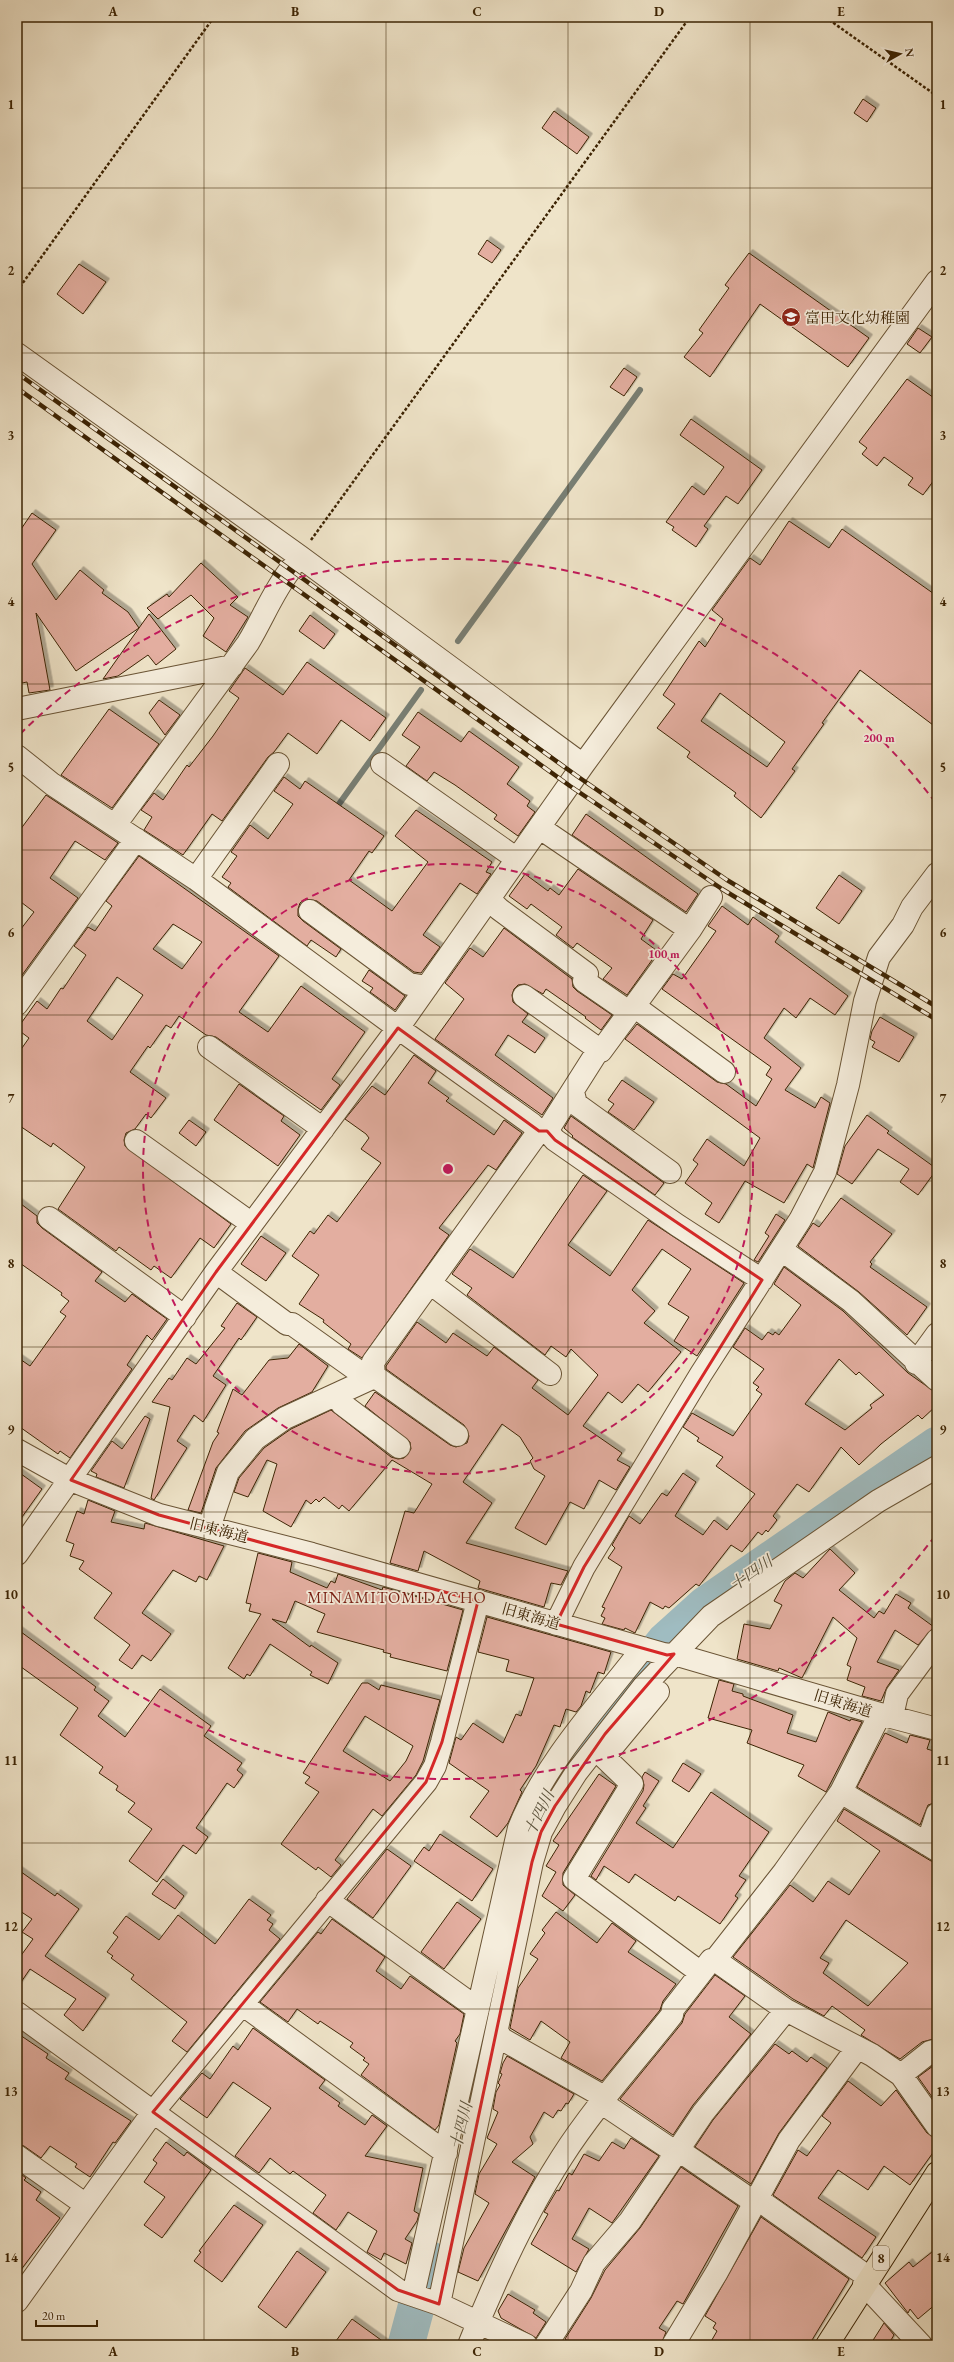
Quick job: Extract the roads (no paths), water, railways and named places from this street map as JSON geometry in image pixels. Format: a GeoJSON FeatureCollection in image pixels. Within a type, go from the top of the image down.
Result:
{"type":"FeatureCollection","features":[{"type":"Feature","properties":{"kind":"main road","name":"8"},"geometry":{"type":"LineString","coordinates":[[827,2345],[866,2281],[937,2173]]}},
{"type":"Feature","properties":{"kind":"street"},"geometry":{"type":"LineString","coordinates":[[17,1554],[71,1480],[216,1272],[398,1028],[583,765],[937,281]]}},
{"type":"Feature","properties":{"kind":"street"},"geometry":{"type":"LineString","coordinates":[[17,354],[295,563],[583,765]]}},
{"type":"Feature","properties":{"kind":"street"},"geometry":{"type":"LineString","coordinates":[[115,824],[232,666],[263,618],[277,587],[295,563]]}},
{"type":"Feature","properties":{"kind":"street"},"geometry":{"type":"LineString","coordinates":[[17,709],[232,666]]}},
{"type":"Feature","properties":{"kind":"street"},"geometry":{"type":"LineString","coordinates":[[17,756],[52,784],[115,824],[196,879],[398,1028],[574,1154],[708,1247],[762,1280]]}},
{"type":"Feature","properties":{"kind":"street"},"geometry":{"type":"LineString","coordinates":[[196,879],[278,764]]}},
{"type":"Feature","properties":{"kind":"street"},"geometry":{"type":"LineString","coordinates":[[382,764],[517,859]]}},
{"type":"Feature","properties":{"kind":"street"},"geometry":{"type":"LineString","coordinates":[[540,828],[690,930]]}},
{"type":"Feature","properties":{"kind":"street"},"geometry":{"type":"LineString","coordinates":[[17,1004],[136,839]]}},
{"type":"Feature","properties":{"kind":"street"},"geometry":{"type":"LineString","coordinates":[[556,1624],[584,1567],[709,1361],[782,1250],[800,1220],[825,1172],[848,1085],[865,1001],[879,957],[903,925],[912,907],[937,874]]}},
{"type":"Feature","properties":{"kind":"street"},"geometry":{"type":"LineString","coordinates":[[524,996],[601,1051],[690,930],[711,897]]}},
{"type":"Feature","properties":{"kind":"street"},"geometry":{"type":"LineString","coordinates":[[489,899],[499,909],[587,974],[584,981],[632,1009],[724,1072]]}},
{"type":"Feature","properties":{"kind":"street"},"geometry":{"type":"LineString","coordinates":[[310,911],[409,984],[427,988]]}},
{"type":"Feature","properties":{"kind":"street"},"geometry":{"type":"LineString","coordinates":[[209,1047],[323,1129]]}},
{"type":"Feature","properties":{"kind":"street"},"geometry":{"type":"LineString","coordinates":[[374,1377],[373,1362],[543,1131],[574,1088],[599,1049]]}},
{"type":"Feature","properties":{"kind":"street"},"geometry":{"type":"LineString","coordinates":[[574,1088],[576,1104],[670,1172]]}},
{"type":"Feature","properties":{"kind":"street"},"geometry":{"type":"LineString","coordinates":[[136,1141],[252,1224]]}},
{"type":"Feature","properties":{"kind":"street"},"geometry":{"type":"LineString","coordinates":[[49,1218],[185,1317]]}},
{"type":"Feature","properties":{"kind":"street"},"geometry":{"type":"LineString","coordinates":[[782,1250],[851,1301],[896,1341],[916,1363],[937,1380]]}},
{"type":"Feature","properties":{"kind":"street"},"geometry":{"type":"LineString","coordinates":[[216,1272],[287,1324],[292,1324],[358,1371],[374,1377],[457,1435]]}},
{"type":"Feature","properties":{"kind":"street"},"geometry":{"type":"LineString","coordinates":[[430,1284],[550,1374]]}},
{"type":"Feature","properties":{"kind":"street"},"geometry":{"type":"LineString","coordinates":[[916,1363],[937,1334]]}},
{"type":"Feature","properties":{"kind":"street"},"geometry":{"type":"LineString","coordinates":[[208,1528],[228,1472],[255,1439],[285,1418],[374,1377]]}},
{"type":"Feature","properties":{"kind":"street"},"geometry":{"type":"LineString","coordinates":[[336,1395],[342,1404],[399,1446]]}},
{"type":"Feature","properties":{"kind":"street","name":"旧東海道"},"geometry":{"type":"LineString","coordinates":[[17,1450],[71,1480],[158,1515],[478,1600],[644,1649],[674,1654],[937,1729]]}},
{"type":"Feature","properties":{"kind":"street"},"geometry":{"type":"LineString","coordinates":[[437,2303],[498,2033],[532,1862],[541,1832],[555,1806],[605,1734],[644,1686],[711,1616],[878,1502],[937,1467]]}},
{"type":"Feature","properties":{"kind":"street"},"geometry":{"type":"LineString","coordinates":[[18,2299],[153,2112],[426,1782],[435,1766],[478,1600]]}},
{"type":"Feature","properties":{"kind":"street"},"geometry":{"type":"LineString","coordinates":[[469,2345],[521,2226],[563,2157],[604,2100],[672,2015],[673,2008],[784,1872],[841,1792],[898,1694],[937,1640]]}},
{"type":"Feature","properties":{"kind":"street"},"geometry":{"type":"LineString","coordinates":[[413,2295],[478,2010],[513,1847],[526,1811],[567,1745],[644,1649]]}},
{"type":"Feature","properties":{"kind":"street"},"geometry":{"type":"LineString","coordinates":[[674,1654],[674,1671],[638,1718],[604,1757],[632,1784],[574,1879],[708,1967],[857,2048],[901,2075],[937,2126]]}},
{"type":"Feature","properties":{"kind":"street"},"geometry":{"type":"LineString","coordinates":[[841,1792],[932,1847],[937,1814]]}},
{"type":"Feature","properties":{"kind":"street"},"geometry":{"type":"LineString","coordinates":[[327,1900],[478,2010]]}},
{"type":"Feature","properties":{"kind":"street"},"geometry":{"type":"LineString","coordinates":[[242,2004],[446,2153]]}},
{"type":"Feature","properties":{"kind":"street"},"geometry":{"type":"LineString","coordinates":[[546,2345],[581,2292],[594,2263],[630,2221],[703,2113],[786,2010]]}},
{"type":"Feature","properties":{"kind":"street"},"geometry":{"type":"LineString","coordinates":[[17,2013],[398,2290],[437,2303],[479,2321],[526,2345]]}},
{"type":"Feature","properties":{"kind":"street"},"geometry":{"type":"LineString","coordinates":[[498,2033],[502,2039],[604,2100],[676,2151],[755,2200],[866,2281],[921,2345]]}},
{"type":"Feature","properties":{"kind":"street"},"geometry":{"type":"LineString","coordinates":[[673,2345],[717,2272],[789,2140],[857,2048]]}},
{"type":"Feature","properties":{"kind":"street"},"geometry":{"type":"LineString","coordinates":[[901,2075],[930,2052],[937,2050]]}},
{"type":"Feature","properties":{"kind":"street"},"geometry":{"type":"LineString","coordinates":[[17,2156],[86,2205]]}},
{"type":"Feature","properties":{"kind":"waterway"},"geometry":{"type":"LineString","coordinates":[[458,641],[640,390]]}},
{"type":"Feature","properties":{"kind":"waterway"},"geometry":{"type":"LineString","coordinates":[[334,811],[421,690]]}},
{"type":"Feature","properties":{"kind":"waterway","name":"十四川"},"geometry":{"type":"LineString","coordinates":[[545,1798],[561,1771],[665,1641],[705,1605],[937,1445]]}},
{"type":"Feature","properties":{"kind":"waterway","name":"十四川"},"geometry":{"type":"LineString","coordinates":[[469,2093],[502,1948]]}},
{"type":"Feature","properties":{"kind":"waterway","name":"十四川"},"geometry":{"type":"LineString","coordinates":[[406,2345],[429,2259]]}},
{"type":"Feature","properties":{"kind":"railway"},"geometry":{"type":"LineString","coordinates":[[17,373],[577,776],[727,880],[937,1007]]}},
{"type":"Feature","properties":{"kind":"railway"},"geometry":{"type":"LineString","coordinates":[[17,388],[570,786],[722,889],[937,1020]]}},
{"type":"Feature","properties":{"kind":"place","name":"富田文化幼稚園"},"geometry":{"type":"Point","coordinates":[791,317]}},
{"type":"Feature","properties":{"kind":"district","name":"MINAMITOMIDACHO"},"geometry":{"type":"Point","coordinates":[397,1597]}}]}
